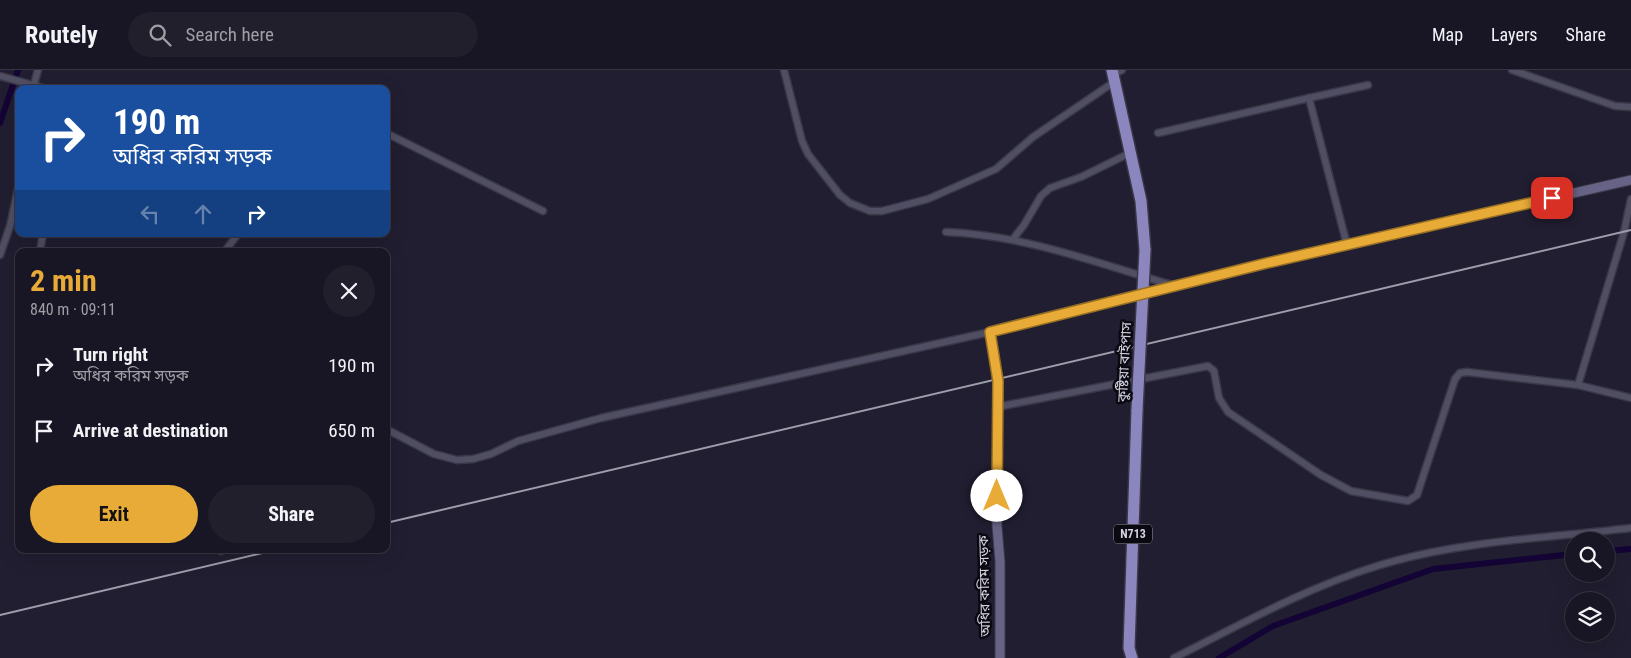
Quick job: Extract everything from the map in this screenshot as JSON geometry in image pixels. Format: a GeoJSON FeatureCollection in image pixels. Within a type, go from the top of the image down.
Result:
{"type":"FeatureCollection","features":[{"type":"Feature","properties":{"kind":"highway","name":"কুষ্টিয়া বাইপাস"},"geometry":{"type":"LineString","coordinates":[[1115,74],[1141,201],[1145,250],[1137,410],[1129,648],[1132,658]]}},
{"type":"Feature","properties":{"kind":"main road"},"geometry":{"type":"LineString","coordinates":[[990,332],[1347,245],[1631,180]]}},
{"type":"Feature","properties":{"kind":"main road","name":"অধির করিম সড়ক"},"geometry":{"type":"LineString","coordinates":[[990,332],[997,379],[996,526],[1000,562],[1000,658]]}},
{"type":"Feature","properties":{"kind":"street"},"geometry":{"type":"LineString","coordinates":[[34,85],[38,70]]}},
{"type":"Feature","properties":{"kind":"street"},"geometry":{"type":"LineString","coordinates":[[784,70],[802,141],[808,154],[840,195],[850,203],[870,211],[882,211],[928,199],[996,169],[1033,137],[1115,74]]}},
{"type":"Feature","properties":{"kind":"street"},"geometry":{"type":"LineString","coordinates":[[1512,70],[1616,106],[1631,108]]}},
{"type":"Feature","properties":{"kind":"street"},"geometry":{"type":"LineString","coordinates":[[1,76],[29,85]]}},
{"type":"Feature","properties":{"kind":"street"},"geometry":{"type":"LineString","coordinates":[[1158,133],[1368,85]]}},
{"type":"Feature","properties":{"kind":"street"},"geometry":{"type":"LineString","coordinates":[[1309,98],[1347,245]]}},
{"type":"Feature","properties":{"kind":"street"},"geometry":{"type":"LineString","coordinates":[[390,135],[543,212]]}},
{"type":"Feature","properties":{"kind":"street"},"geometry":{"type":"LineString","coordinates":[[1013,239],[1024,225],[1041,196],[1050,188],[1081,177],[1130,153]]}},
{"type":"Feature","properties":{"kind":"street"},"geometry":{"type":"LineString","coordinates":[[1578,385],[1624,232],[1631,199]]}},
{"type":"Feature","properties":{"kind":"street"},"geometry":{"type":"LineString","coordinates":[[0,255],[10,226],[15,203]]}},
{"type":"Feature","properties":{"kind":"street"},"geometry":{"type":"LineString","coordinates":[[946,232],[978,233],[1013,239],[1176,286]]}},
{"type":"Feature","properties":{"kind":"street"},"geometry":{"type":"LineString","coordinates":[[227,248],[236,237]]}},
{"type":"Feature","properties":{"kind":"street"},"geometry":{"type":"LineString","coordinates":[[390,432],[434,454],[457,460],[473,459],[491,454],[518,441],[601,418],[990,332]]}},
{"type":"Feature","properties":{"kind":"street"},"geometry":{"type":"LineString","coordinates":[[997,407],[1208,366],[1214,371],[1219,398],[1228,412],[1298,460],[1351,491],[1408,501],[1417,495],[1455,379],[1460,374],[1467,372],[1578,385],[1631,398]]}},
{"type":"Feature","properties":{"kind":"street"},"geometry":{"type":"LineString","coordinates":[[1174,658],[1328,582],[1378,565],[1461,548],[1631,528]]}},
{"type":"Feature","properties":{"kind":"waterway"},"geometry":{"type":"LineString","coordinates":[[0,123],[18,70]]}},
{"type":"Feature","properties":{"kind":"waterway"},"geometry":{"type":"LineString","coordinates":[[1615,550],[1631,549]]}},
{"type":"Feature","properties":{"kind":"waterway"},"geometry":{"type":"LineString","coordinates":[[1219,658],[1273,626],[1433,569],[1565,555]]}},
{"type":"Feature","properties":{"kind":"railway"},"geometry":{"type":"LineString","coordinates":[[390,522],[1631,230]]}},
{"type":"Feature","properties":{"kind":"railway"},"geometry":{"type":"LineString","coordinates":[[0,615],[262,553]]}},
{"type":"Feature","properties":{"kind":"route"},"geometry":{"type":"LineString","coordinates":[[997,496],[998,381],[990,332],[1085,310],[1267,263],[1552,198]]}}]}
